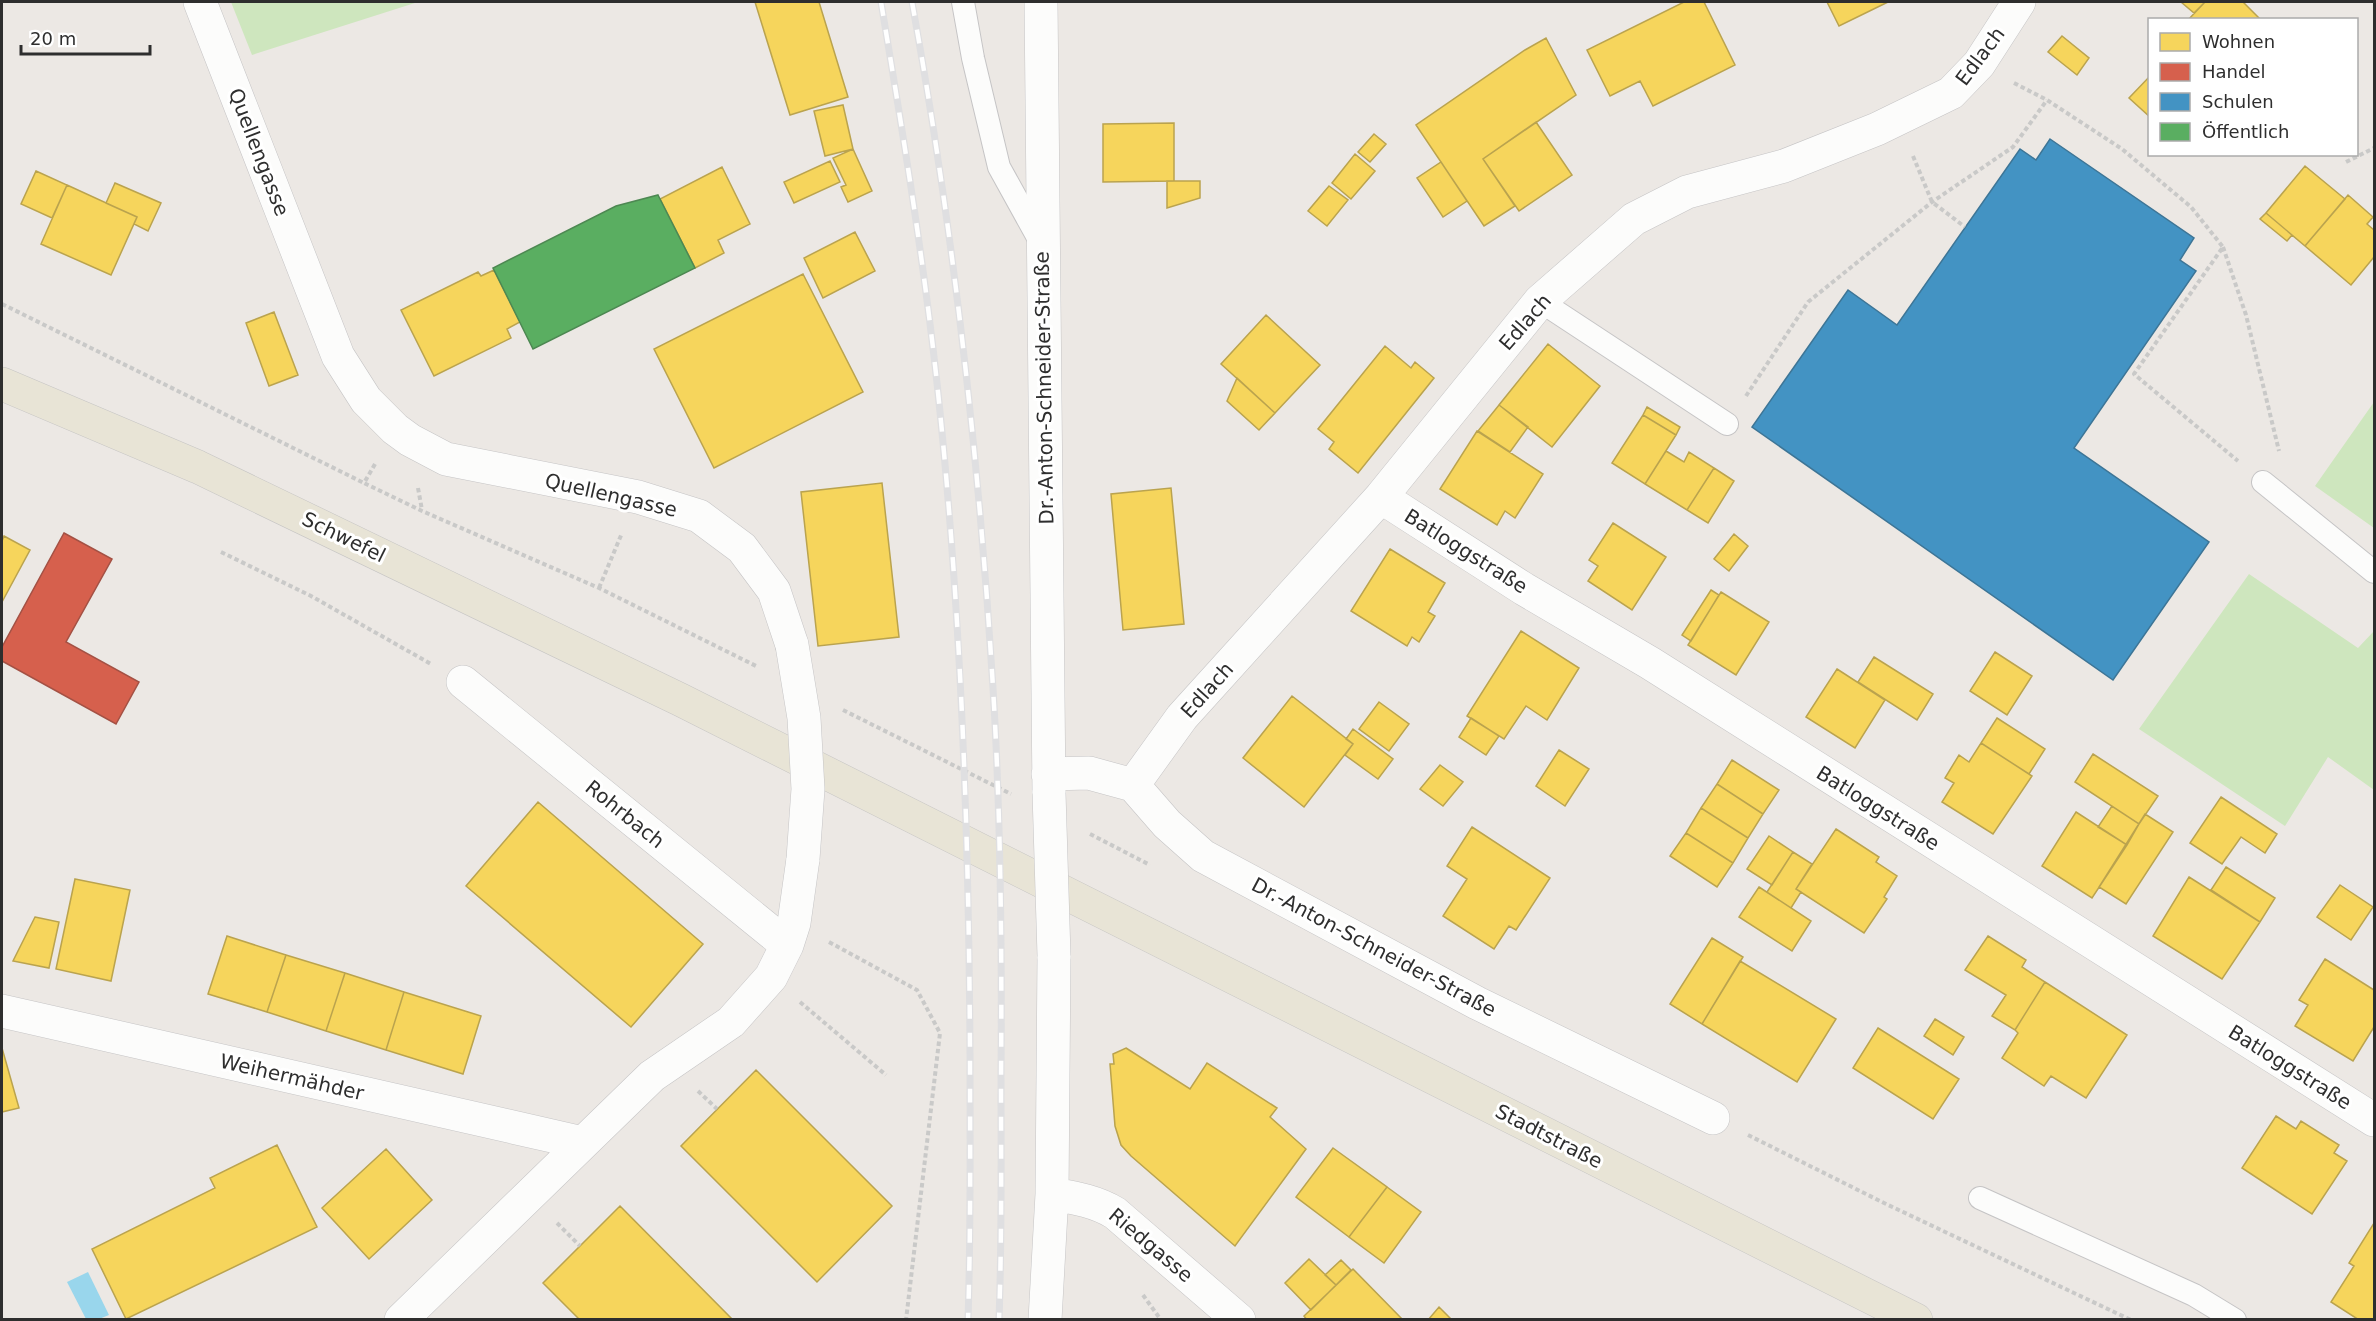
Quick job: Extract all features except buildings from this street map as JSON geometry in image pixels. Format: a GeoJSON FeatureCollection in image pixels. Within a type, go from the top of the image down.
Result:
{"type":"FeatureCollection","features":[{"type":"Feature","properties":{"kind":"main road","name":"Schwefel"},"geometry":{"type":"LineString","coordinates":[[2,384],[198,467],[681,700],[1182,951]]}},
{"type":"Feature","properties":{"kind":"main road","name":"Stadtstraße"},"geometry":{"type":"LineString","coordinates":[[1182,951],[1916,1320]]}},
{"type":"Feature","properties":{"kind":"street","name":"Quellengasse"},"geometry":{"type":"LineString","coordinates":[[200,2],[338,356],[366,400],[395,429],[410,440],[446,459],[638,497],[699,516],[742,548],[774,591],[792,645],[804,718],[808,789],[803,859],[791,934],[771,977],[731,1022],[652,1076],[583,1143]]}},
{"type":"Feature","properties":{"kind":"street","name":"Dr.-Anton-Schneider-Straße"},"geometry":{"type":"LineString","coordinates":[[1041,2],[1039,789],[1054,956],[1052,1194],[1045,1320]]}},
{"type":"Feature","properties":{"kind":"street","name":"Edlach"},"geometry":{"type":"LineString","coordinates":[[1133,785],[1182,717],[1381,497],[1540,301],[1634,219],[1687,192],[1784,166],[1877,129],[1951,93],[1979,64],[2019,2]]}},
{"type":"Feature","properties":{"kind":"street","name":"Batloggstraße"},"geometry":{"type":"LineString","coordinates":[[1381,497],[1524,589],[1650,663],[2374,1120]]}},
{"type":"Feature","properties":{"kind":"street","name":"Rohrbach"},"geometry":{"type":"LineString","coordinates":[[463,682],[791,934]]}},
{"type":"Feature","properties":{"kind":"street"},"geometry":{"type":"LineString","coordinates":[[1039,789],[1089,773],[1133,785]]}},
{"type":"Feature","properties":{"kind":"street","name":"Dr.-Anton-Schneider-Straße"},"geometry":{"type":"LineString","coordinates":[[1133,785],[1167,824],[1203,856],[1477,1003],[1713,1118]]}},
{"type":"Feature","properties":{"kind":"street","name":"Weihermähder"},"geometry":{"type":"LineString","coordinates":[[2,1011],[583,1143]]}},
{"type":"Feature","properties":{"kind":"street"},"geometry":{"type":"LineString","coordinates":[[401,1320],[583,1143]]}},
{"type":"Feature","properties":{"kind":"street","name":"Riedgasse"},"geometry":{"type":"LineString","coordinates":[[1052,1194],[1100,1204],[1115,1213],[1239,1320]]}},
{"type":"Feature","properties":{"kind":"lane"},"geometry":{"type":"LineString","coordinates":[[963,2],[973,58],[999,167],[1042,246]]}},
{"type":"Feature","properties":{"kind":"lane"},"geometry":{"type":"LineString","coordinates":[[1540,301],[1727,424]]}},
{"type":"Feature","properties":{"kind":"lane"},"geometry":{"type":"LineString","coordinates":[[2263,482],[2374,572]]}},
{"type":"Feature","properties":{"kind":"lane"},"geometry":{"type":"LineString","coordinates":[[1980,1198],[2194,1295],[2235,1320]]}},
{"type":"Feature","properties":{"kind":"path"},"geometry":{"type":"LineString","coordinates":[[1979,64],[2047,100],[2121,149],[2191,207],[2223,247],[2246,315],[2293,506]]}},
{"type":"Feature","properties":{"kind":"path"},"geometry":{"type":"LineString","coordinates":[[1727,424],[1808,302],[1932,202],[2013,147],[2047,100]]}},
{"type":"Feature","properties":{"kind":"path"},"geometry":{"type":"LineString","coordinates":[[1910,148],[1932,202],[1965,227]]}},
{"type":"Feature","properties":{"kind":"path"},"geometry":{"type":"LineString","coordinates":[[2346,162],[2374,148]]}},
{"type":"Feature","properties":{"kind":"path"},"geometry":{"type":"LineString","coordinates":[[2223,247],[2134,374],[2263,482]]}},
{"type":"Feature","properties":{"kind":"path"},"geometry":{"type":"LineString","coordinates":[[2,304],[422,511],[599,588],[757,667]]}},
{"type":"Feature","properties":{"kind":"path"},"geometry":{"type":"LineString","coordinates":[[364,483],[395,429]]}},
{"type":"Feature","properties":{"kind":"path"},"geometry":{"type":"LineString","coordinates":[[599,588],[638,497]]}},
{"type":"Feature","properties":{"kind":"path"},"geometry":{"type":"LineString","coordinates":[[221,552],[310,596],[463,682]]}},
{"type":"Feature","properties":{"kind":"path"},"geometry":{"type":"LineString","coordinates":[[842,710],[1039,789]]}},
{"type":"Feature","properties":{"kind":"path"},"geometry":{"type":"LineString","coordinates":[[1084,831],[1157,868]]}},
{"type":"Feature","properties":{"kind":"path"},"geometry":{"type":"LineString","coordinates":[[791,934],[917,990],[940,1033],[906,1320]]}},
{"type":"Feature","properties":{"kind":"path"},"geometry":{"type":"LineString","coordinates":[[771,977],[886,1075]]}},
{"type":"Feature","properties":{"kind":"path"},"geometry":{"type":"LineString","coordinates":[[1713,1118],[1894,1208],[2131,1320]]}},
{"type":"Feature","properties":{"kind":"path"},"geometry":{"type":"LineString","coordinates":[[1143,1295],[1161,1320]]}},
{"type":"Feature","properties":{"kind":"green space"},"geometry":{"type":"Polygon","coordinates":[[[231,2],[418,2],[252,55],[231,2]]]}},
{"type":"Feature","properties":{"kind":"green space"},"geometry":{"type":"Polygon","coordinates":[[[2374,402],[2374,528],[2315,486],[2374,402]]]}},
{"type":"Feature","properties":{"kind":"green space"},"geometry":{"type":"Polygon","coordinates":[[[2249,574],[2358,648],[2374,631],[2374,790],[2328,757],[2285,826],[2139,729],[2249,574]]]}},
{"type":"Feature","properties":{"kind":"water"},"geometry":{"type":"Polygon","coordinates":[[[88,1272],[109,1315],[99,1319],[86,1319],[67,1282],[88,1272]]]}},
{"type":"Feature","properties":{"kind":"railway"},"geometry":{"type":"LineString","coordinates":[[881,2],[912,192],[937,383],[958,634],[969,970],[970,1253],[968,1320]]}},
{"type":"Feature","properties":{"kind":"railway"},"geometry":{"type":"LineString","coordinates":[[912,2],[940,172],[963,344],[980,516],[993,688],[1001,933],[999,1320]]}}]}
